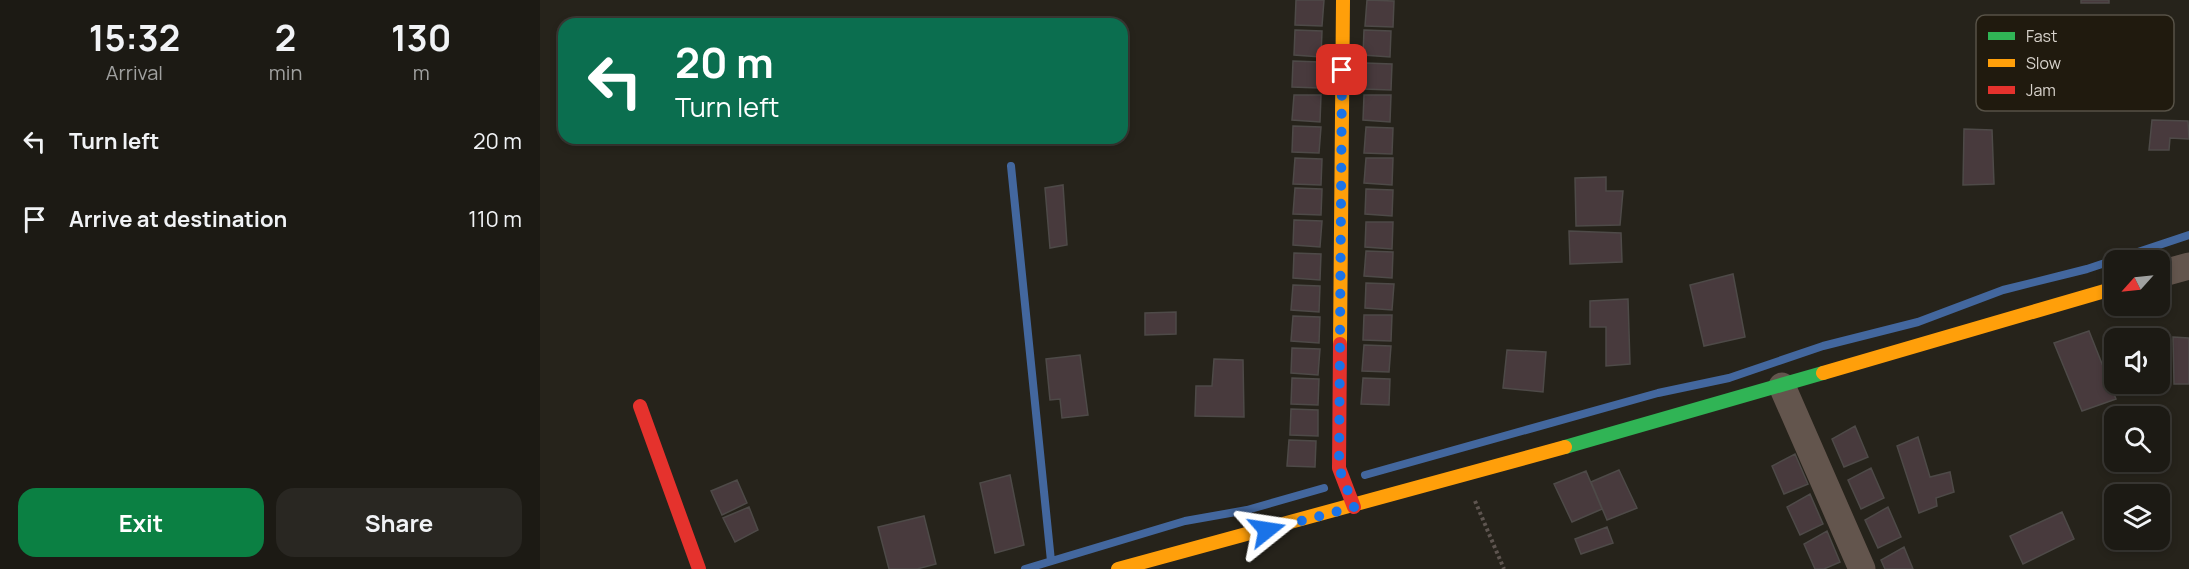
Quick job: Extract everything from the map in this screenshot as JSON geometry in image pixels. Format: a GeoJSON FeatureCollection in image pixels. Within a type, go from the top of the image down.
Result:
{"type":"FeatureCollection","features":[{"type":"Feature","properties":{"kind":"street"},"geometry":{"type":"LineString","coordinates":[[1343,0],[1339,468],[1354,507]]}},
{"type":"Feature","properties":{"kind":"street"},"geometry":{"type":"LineString","coordinates":[[2170,271],[2189,266]]}},
{"type":"Feature","properties":{"kind":"street"},"geometry":{"type":"LineString","coordinates":[[1118,569],[1161,564],[2104,291]]}},
{"type":"Feature","properties":{"kind":"street"},"geometry":{"type":"LineString","coordinates":[[1782,386],[1862,569]]}},
{"type":"Feature","properties":{"kind":"street"},"geometry":{"type":"LineString","coordinates":[[640,406],[699,569]]}},
{"type":"Feature","properties":{"kind":"path"},"geometry":{"type":"LineString","coordinates":[[1464,476],[1503,569]]}},
{"type":"Feature","properties":{"kind":"building"},"geometry":{"type":"Polygon","coordinates":[[[1296,0],[1324,0],[1322,26],[1295,25],[1296,0]]]}},
{"type":"Feature","properties":{"kind":"building"},"geometry":{"type":"Polygon","coordinates":[[[1367,0],[1394,1],[1393,27],[1365,26],[1367,0]]]}},
{"type":"Feature","properties":{"kind":"building"},"geometry":{"type":"Polygon","coordinates":[[[2081,0],[2109,0],[2109,3],[2081,3],[2081,0]]]}},
{"type":"Feature","properties":{"kind":"building"},"geometry":{"type":"Polygon","coordinates":[[[1295,30],[1322,31],[1321,57],[1294,55],[1295,30]]]}},
{"type":"Feature","properties":{"kind":"building"},"geometry":{"type":"Polygon","coordinates":[[[1364,30],[1391,31],[1390,57],[1363,55],[1364,30]]]}},
{"type":"Feature","properties":{"kind":"building"},"geometry":{"type":"Polygon","coordinates":[[[1293,61],[1320,62],[1319,88],[1292,87],[1293,61]]]}},
{"type":"Feature","properties":{"kind":"building"},"geometry":{"type":"Polygon","coordinates":[[[1365,63],[1392,64],[1391,90],[1363,89],[1365,63]]]}},
{"type":"Feature","properties":{"kind":"building"},"geometry":{"type":"Polygon","coordinates":[[[1294,95],[1321,95],[1320,122],[1292,120],[1294,95]]]}},
{"type":"Feature","properties":{"kind":"building"},"geometry":{"type":"Polygon","coordinates":[[[1364,95],[1391,95],[1390,122],[1363,120],[1364,95]]]}},
{"type":"Feature","properties":{"kind":"building"},"geometry":{"type":"Polygon","coordinates":[[[2152,120],[2188,121],[2189,139],[2170,138],[2169,150],[2149,150],[2152,120]]]}},
{"type":"Feature","properties":{"kind":"building"},"geometry":{"type":"Polygon","coordinates":[[[1293,126],[1321,127],[1319,153],[1292,152],[1293,126]]]}},
{"type":"Feature","properties":{"kind":"building"},"geometry":{"type":"Polygon","coordinates":[[[1366,127],[1393,128],[1392,154],[1364,153],[1366,127]]]}},
{"type":"Feature","properties":{"kind":"building"},"geometry":{"type":"Polygon","coordinates":[[[1964,129],[1992,130],[1994,184],[1963,185],[1964,129]]]}},
{"type":"Feature","properties":{"kind":"building"},"geometry":{"type":"Polygon","coordinates":[[[1295,158],[1322,159],[1321,185],[1293,184],[1295,158]]]}},
{"type":"Feature","properties":{"kind":"building"},"geometry":{"type":"Polygon","coordinates":[[[1366,158],[1393,158],[1392,185],[1364,183],[1366,158]]]}},
{"type":"Feature","properties":{"kind":"building"},"geometry":{"type":"Polygon","coordinates":[[[1606,177],[1606,191],[1623,191],[1620,225],[1576,226],[1575,178],[1606,177]]]}},
{"type":"Feature","properties":{"kind":"building"},"geometry":{"type":"Polygon","coordinates":[[[1063,185],[1067,245],[1050,248],[1045,188],[1063,185]]]}},
{"type":"Feature","properties":{"kind":"building"},"geometry":{"type":"Polygon","coordinates":[[[1295,188],[1322,189],[1321,215],[1293,214],[1295,188]]]}},
{"type":"Feature","properties":{"kind":"building"},"geometry":{"type":"Polygon","coordinates":[[[1366,189],[1393,190],[1392,216],[1365,214],[1366,189]]]}},
{"type":"Feature","properties":{"kind":"building"},"geometry":{"type":"Polygon","coordinates":[[[1294,220],[1322,221],[1320,247],[1293,245],[1294,220]]]}},
{"type":"Feature","properties":{"kind":"building"},"geometry":{"type":"Polygon","coordinates":[[[1366,222],[1393,222],[1392,249],[1365,247],[1366,222]]]}},
{"type":"Feature","properties":{"kind":"building"},"geometry":{"type":"Polygon","coordinates":[[[1569,231],[1621,233],[1622,262],[1570,264],[1569,231]]]}},
{"type":"Feature","properties":{"kind":"building"},"geometry":{"type":"Polygon","coordinates":[[[1366,251],[1393,252],[1392,278],[1364,276],[1366,251]]]}},
{"type":"Feature","properties":{"kind":"building"},"geometry":{"type":"Polygon","coordinates":[[[1294,253],[1321,254],[1320,280],[1293,278],[1294,253]]]}},
{"type":"Feature","properties":{"kind":"building"},"geometry":{"type":"Polygon","coordinates":[[[1733,274],[1745,337],[1704,346],[1690,285],[1733,274]]]}},
{"type":"Feature","properties":{"kind":"building"},"geometry":{"type":"Polygon","coordinates":[[[1366,283],[1394,284],[1392,310],[1365,308],[1366,283]]]}},
{"type":"Feature","properties":{"kind":"building"},"geometry":{"type":"Polygon","coordinates":[[[1293,285],[1320,286],[1319,312],[1291,310],[1293,285]]]}},
{"type":"Feature","properties":{"kind":"building"},"geometry":{"type":"Polygon","coordinates":[[[1628,299],[1630,364],[1606,366],[1606,327],[1590,327],[1590,301],[1628,299]]]}},
{"type":"Feature","properties":{"kind":"building"},"geometry":{"type":"Polygon","coordinates":[[[1176,312],[1176,334],[1145,335],[1145,313],[1176,312]]]}},
{"type":"Feature","properties":{"kind":"building"},"geometry":{"type":"Polygon","coordinates":[[[1364,315],[1392,315],[1391,341],[1363,340],[1364,315]]]}},
{"type":"Feature","properties":{"kind":"building"},"geometry":{"type":"Polygon","coordinates":[[[1293,316],[1320,317],[1319,343],[1291,341],[1293,316]]]}},
{"type":"Feature","properties":{"kind":"building"},"geometry":{"type":"Polygon","coordinates":[[[2089,331],[2104,369],[2104,394],[2114,394],[2116,399],[2082,411],[2054,343],[2089,331]]]}},
{"type":"Feature","properties":{"kind":"building"},"geometry":{"type":"Polygon","coordinates":[[[2173,337],[2189,338],[2189,384],[2174,384],[2173,337]]]}},
{"type":"Feature","properties":{"kind":"building"},"geometry":{"type":"Polygon","coordinates":[[[1364,345],[1391,346],[1389,372],[1362,371],[1364,345]]]}},
{"type":"Feature","properties":{"kind":"building"},"geometry":{"type":"Polygon","coordinates":[[[1292,348],[1320,349],[1318,375],[1291,373],[1292,348]]]}},
{"type":"Feature","properties":{"kind":"building"},"geometry":{"type":"Polygon","coordinates":[[[1507,350],[1546,352],[1543,392],[1503,388],[1507,350]]]}},
{"type":"Feature","properties":{"kind":"building"},"geometry":{"type":"Polygon","coordinates":[[[1080,355],[1088,415],[1062,418],[1060,399],[1050,400],[1046,359],[1080,355]]]}},
{"type":"Feature","properties":{"kind":"building"},"geometry":{"type":"Polygon","coordinates":[[[1214,359],[1243,360],[1244,417],[1195,416],[1196,386],[1212,386],[1214,359]]]}},
{"type":"Feature","properties":{"kind":"building"},"geometry":{"type":"Polygon","coordinates":[[[1292,378],[1319,379],[1318,405],[1291,404],[1292,378]]]}},
{"type":"Feature","properties":{"kind":"building"},"geometry":{"type":"Polygon","coordinates":[[[1363,378],[1390,379],[1389,405],[1361,404],[1363,378]]]}},
{"type":"Feature","properties":{"kind":"building"},"geometry":{"type":"Polygon","coordinates":[[[1291,409],[1318,410],[1318,436],[1290,435],[1291,409]]]}},
{"type":"Feature","properties":{"kind":"building"},"geometry":{"type":"Polygon","coordinates":[[[1855,426],[1868,457],[1844,467],[1832,439],[1855,426]]]}},
{"type":"Feature","properties":{"kind":"building"},"geometry":{"type":"Polygon","coordinates":[[[1918,437],[1930,477],[1950,472],[1954,492],[1936,498],[1937,506],[1919,513],[1897,446],[1918,437]]]}},
{"type":"Feature","properties":{"kind":"building"},"geometry":{"type":"Polygon","coordinates":[[[1289,440],[1316,441],[1315,467],[1287,466],[1289,440]]]}},
{"type":"Feature","properties":{"kind":"building"},"geometry":{"type":"Polygon","coordinates":[[[1795,454],[1808,484],[1784,494],[1772,466],[1795,454]]]}},
{"type":"Feature","properties":{"kind":"building"},"geometry":{"type":"Polygon","coordinates":[[[1871,468],[1884,498],[1861,509],[1848,480],[1871,468]]]}},
{"type":"Feature","properties":{"kind":"building"},"geometry":{"type":"Polygon","coordinates":[[[1619,470],[1637,508],[1607,520],[1591,482],[1619,470]]]}},
{"type":"Feature","properties":{"kind":"building"},"geometry":{"type":"Polygon","coordinates":[[[1586,471],[1602,509],[1572,522],[1554,484],[1586,471]]]}},
{"type":"Feature","properties":{"kind":"building"},"geometry":{"type":"Polygon","coordinates":[[[1010,475],[1024,545],[995,553],[980,483],[1010,475]]]}},
{"type":"Feature","properties":{"kind":"building"},"geometry":{"type":"Polygon","coordinates":[[[737,480],[747,503],[722,515],[711,491],[737,480]]]}},
{"type":"Feature","properties":{"kind":"building"},"geometry":{"type":"Polygon","coordinates":[[[1810,494],[1823,524],[1800,535],[1787,507],[1810,494]]]}},
{"type":"Feature","properties":{"kind":"building"},"geometry":{"type":"Polygon","coordinates":[[[749,507],[758,530],[735,542],[723,518],[749,507]]]}},
{"type":"Feature","properties":{"kind":"building"},"geometry":{"type":"Polygon","coordinates":[[[1888,507],[1901,537],[1878,548],[1865,520],[1888,507]]]}},
{"type":"Feature","properties":{"kind":"building"},"geometry":{"type":"Polygon","coordinates":[[[2062,512],[2074,539],[2023,564],[2010,536],[2062,512]]]}},
{"type":"Feature","properties":{"kind":"building"},"geometry":{"type":"Polygon","coordinates":[[[924,516],[936,564],[917,569],[889,569],[878,527],[924,516]]]}},
{"type":"Feature","properties":{"kind":"building"},"geometry":{"type":"Polygon","coordinates":[[[1607,527],[1613,543],[1581,554],[1575,539],[1607,527]]]}},
{"type":"Feature","properties":{"kind":"building"},"geometry":{"type":"Polygon","coordinates":[[[1827,531],[1840,562],[1824,569],[1815,569],[1804,544],[1827,531]]]}},
{"type":"Feature","properties":{"kind":"building"},"geometry":{"type":"Polygon","coordinates":[[[1904,547],[1913,569],[1885,569],[1881,560],[1904,547]]]}},
{"type":"Feature","properties":{"kind":"waterway"},"geometry":{"type":"LineString","coordinates":[[1011,166],[1051,561]]}},
{"type":"Feature","properties":{"kind":"waterway"},"geometry":{"type":"LineString","coordinates":[[1365,475],[1658,393],[1729,378],[1823,346],[1918,322],[2003,290],[2087,269],[2189,235]]}},
{"type":"Feature","properties":{"kind":"waterway"},"geometry":{"type":"LineString","coordinates":[[1025,569],[1185,521],[1247,510],[1324,488]]}},
{"type":"Feature","properties":{"kind":"traffic: fast"},"geometry":{"type":"LineString","coordinates":[[1565,447],[1823,373]]}},
{"type":"Feature","properties":{"kind":"traffic: slow"},"geometry":{"type":"LineString","coordinates":[[1340,344],[1343,0]]}},
{"type":"Feature","properties":{"kind":"traffic: slow"},"geometry":{"type":"LineString","coordinates":[[1823,373],[2104,291]]}},
{"type":"Feature","properties":{"kind":"traffic: slow"},"geometry":{"type":"LineString","coordinates":[[1118,569],[1565,447]]}},
{"type":"Feature","properties":{"kind":"traffic: jam"},"geometry":{"type":"LineString","coordinates":[[1340,344],[1339,468],[1354,507]]}},
{"type":"Feature","properties":{"kind":"traffic: jam"},"geometry":{"type":"LineString","coordinates":[[640,406],[699,569]]}},
{"type":"Feature","properties":{"kind":"route"},"geometry":{"type":"LineString","coordinates":[[1267,530],[1354,507],[1339,468],[1342,70]]}}]}
